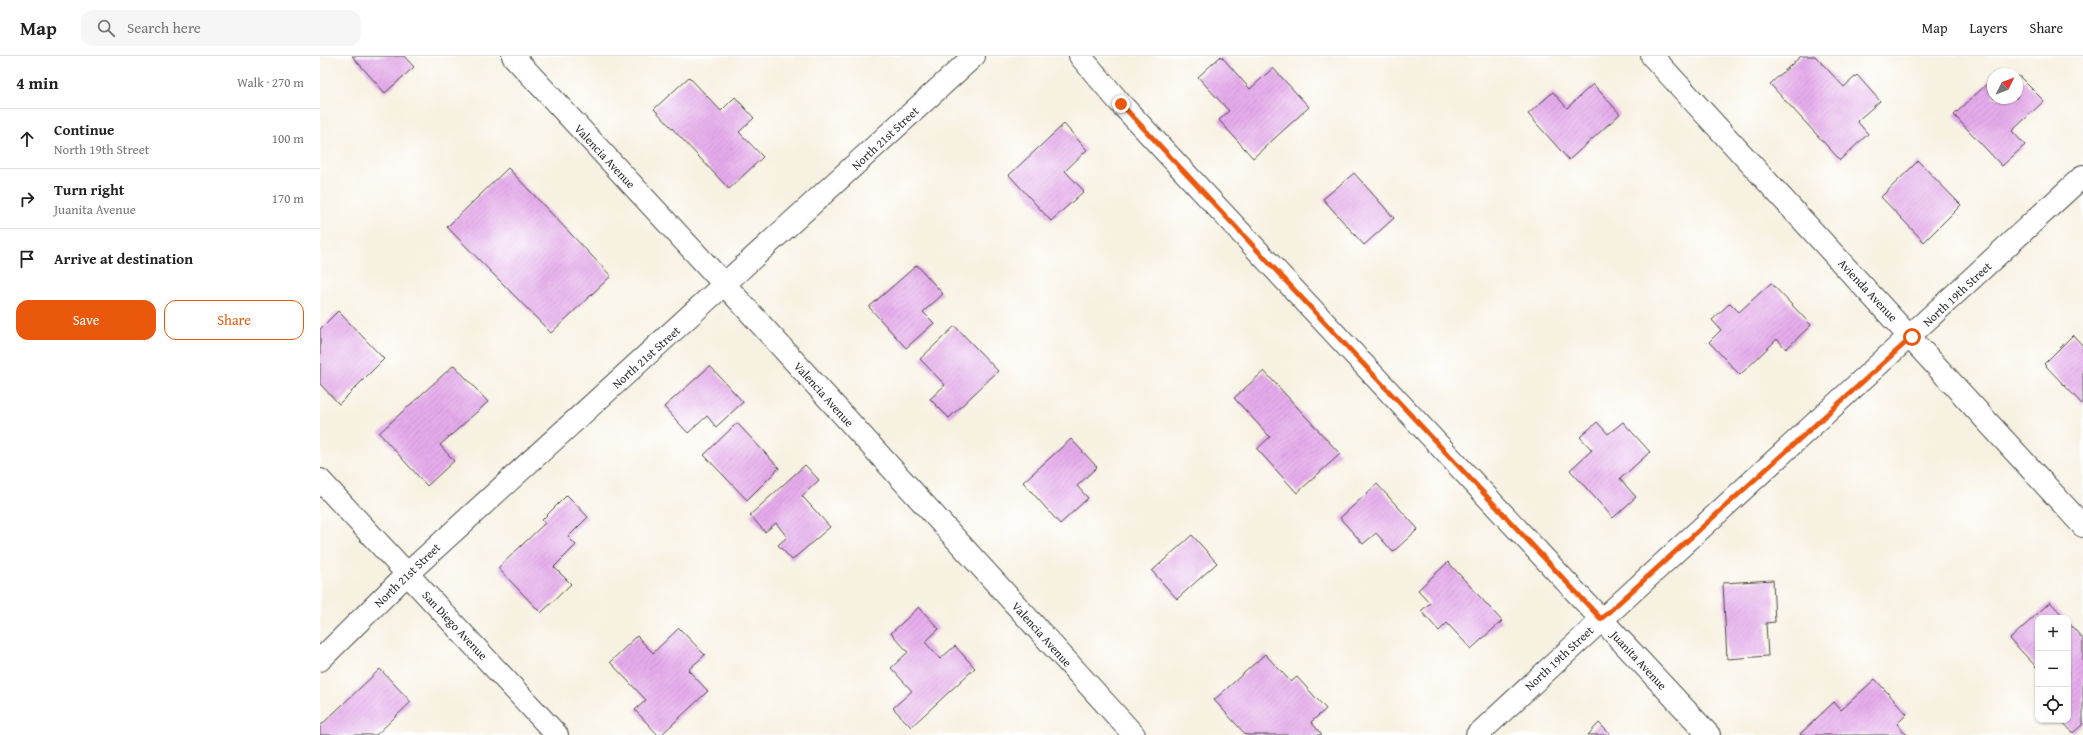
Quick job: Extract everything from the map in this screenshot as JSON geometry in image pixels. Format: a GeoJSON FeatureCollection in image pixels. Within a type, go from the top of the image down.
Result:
{"type":"FeatureCollection","features":[{"type":"Feature","properties":{"kind":"street","name":"Valencia Avenue"},"geometry":{"type":"LineString","coordinates":[[513,56],[725,285],[1134,735]]}},
{"type":"Feature","properties":{"kind":"street","name":"North 21st Street"},"geometry":{"type":"LineString","coordinates":[[320,660],[407,574],[974,56]]}},
{"type":"Feature","properties":{"kind":"street","name":"Juanita Avenue"},"geometry":{"type":"LineString","coordinates":[[1080,56],[1127,110],[1709,735]]}},
{"type":"Feature","properties":{"kind":"street","name":"Avienda Avenue"},"geometry":{"type":"LineString","coordinates":[[1652,56],[1912,337],[2083,526]]}},
{"type":"Feature","properties":{"kind":"street","name":"North 19th Street"},"geometry":{"type":"LineString","coordinates":[[1477,735],[1601,619],[1912,337],[2083,176]]}},
{"type":"Feature","properties":{"kind":"street","name":"San Diego Avenue"},"geometry":{"type":"LineString","coordinates":[[320,480],[557,735]]}},
{"type":"Feature","properties":{"kind":"building"},"geometry":{"type":"Polygon","coordinates":[[[352,56],[404,56],[414,67],[385,93],[352,56]]]}},
{"type":"Feature","properties":{"kind":"building"},"geometry":{"type":"Polygon","coordinates":[[[1221,56],[1250,89],[1273,68],[1309,107],[1253,158],[1219,120],[1229,111],[1198,77],[1221,56]]]}},
{"type":"Feature","properties":{"kind":"building"},"geometry":{"type":"Polygon","coordinates":[[[1801,56],[1815,56],[1844,87],[1857,75],[1880,101],[1857,121],[1868,134],[1840,160],[1770,84],[1801,56]]]}},
{"type":"Feature","properties":{"kind":"building"},"geometry":{"type":"Polygon","coordinates":[[[689,77],[721,111],[735,97],[754,118],[739,132],[763,157],[729,189],[654,109],[689,77]]]}},
{"type":"Feature","properties":{"kind":"building"},"geometry":{"type":"Polygon","coordinates":[[[2023,80],[2044,101],[2012,131],[2025,145],[2002,166],[1954,115],[1987,84],[1987,104],[2023,104],[2023,80]]]}},
{"type":"Feature","properties":{"kind":"building"},"geometry":{"type":"Polygon","coordinates":[[[1593,84],[1620,114],[1569,160],[1528,114],[1553,92],[1567,108],[1593,84]]]}},
{"type":"Feature","properties":{"kind":"building"},"geometry":{"type":"Polygon","coordinates":[[[1064,124],[1087,150],[1065,171],[1084,191],[1051,221],[1009,175],[1064,124]]]}},
{"type":"Feature","properties":{"kind":"building"},"geometry":{"type":"Polygon","coordinates":[[[1918,161],[1961,205],[1924,242],[1881,197],[1918,161]]]}},
{"type":"Feature","properties":{"kind":"building"},"geometry":{"type":"Polygon","coordinates":[[[508,168],[611,276],[551,333],[447,227],[508,168]]]}},
{"type":"Feature","properties":{"kind":"building"},"geometry":{"type":"Polygon","coordinates":[[[1354,173],[1394,218],[1364,245],[1323,199],[1354,173]]]}},
{"type":"Feature","properties":{"kind":"building"},"geometry":{"type":"Polygon","coordinates":[[[917,265],[943,294],[923,312],[934,323],[906,348],[869,307],[917,265]]]}},
{"type":"Feature","properties":{"kind":"building"},"geometry":{"type":"Polygon","coordinates":[[[1771,283],[1811,325],[1786,349],[1777,339],[1740,375],[1709,342],[1721,330],[1712,320],[1730,303],[1739,312],[1771,283]]]}},
{"type":"Feature","properties":{"kind":"building"},"geometry":{"type":"Polygon","coordinates":[[[338,311],[384,359],[339,404],[320,384],[320,329],[338,311]]]}},
{"type":"Feature","properties":{"kind":"building"},"geometry":{"type":"Polygon","coordinates":[[[955,326],[998,371],[949,418],[930,399],[945,385],[920,359],[955,326]]]}},
{"type":"Feature","properties":{"kind":"building"},"geometry":{"type":"Polygon","coordinates":[[[2073,335],[2083,346],[2083,405],[2044,364],[2073,335]]]}},
{"type":"Feature","properties":{"kind":"building"},"geometry":{"type":"Polygon","coordinates":[[[454,365],[488,402],[440,445],[454,461],[427,486],[379,433],[454,365]]]}},
{"type":"Feature","properties":{"kind":"building"},"geometry":{"type":"Polygon","coordinates":[[[710,366],[743,402],[716,427],[707,416],[688,433],[664,407],[710,366]]]}},
{"type":"Feature","properties":{"kind":"building"},"geometry":{"type":"Polygon","coordinates":[[[1264,371],[1340,454],[1297,493],[1257,449],[1270,437],[1234,398],[1264,371]]]}},
{"type":"Feature","properties":{"kind":"building"},"geometry":{"type":"Polygon","coordinates":[[[1597,422],[1608,434],[1623,422],[1650,452],[1620,479],[1636,497],[1613,518],[1570,470],[1592,450],[1580,437],[1597,422]]]}},
{"type":"Feature","properties":{"kind":"building"},"geometry":{"type":"Polygon","coordinates":[[[737,423],[779,468],[747,500],[704,455],[737,423]]]}},
{"type":"Feature","properties":{"kind":"building"},"geometry":{"type":"Polygon","coordinates":[[[1071,439],[1097,467],[1077,486],[1088,498],[1060,524],[1023,482],[1071,439]]]}},
{"type":"Feature","properties":{"kind":"building"},"geometry":{"type":"Polygon","coordinates":[[[805,465],[819,480],[802,496],[830,527],[792,560],[778,545],[787,537],[776,523],[765,532],[750,515],[805,465]]]}},
{"type":"Feature","properties":{"kind":"building"},"geometry":{"type":"Polygon","coordinates":[[[1377,484],[1418,529],[1393,552],[1376,533],[1363,544],[1340,518],[1377,484]]]}},
{"type":"Feature","properties":{"kind":"building"},"geometry":{"type":"Polygon","coordinates":[[[567,495],[588,517],[568,537],[576,545],[554,567],[571,584],[541,613],[498,568],[545,523],[542,520],[567,495]]]}},
{"type":"Feature","properties":{"kind":"building"},"geometry":{"type":"Polygon","coordinates":[[[1192,535],[1217,563],[1177,599],[1152,571],[1192,535]]]}},
{"type":"Feature","properties":{"kind":"building"},"geometry":{"type":"Polygon","coordinates":[[[1448,562],[1502,621],[1471,649],[1447,623],[1439,631],[1421,611],[1430,603],[1418,590],[1448,562]]]}},
{"type":"Feature","properties":{"kind":"building"},"geometry":{"type":"Polygon","coordinates":[[[1773,580],[1775,622],[1766,623],[1768,656],[1727,659],[1723,583],[1773,580]]]}},
{"type":"Feature","properties":{"kind":"building"},"geometry":{"type":"Polygon","coordinates":[[[2050,602],[2062,615],[2036,615],[2050,602]]]}},
{"type":"Feature","properties":{"kind":"building"},"geometry":{"type":"Polygon","coordinates":[[[919,607],[939,629],[925,642],[940,659],[955,646],[975,668],[911,727],[893,708],[912,691],[891,668],[908,652],[891,633],[919,607]]]}},
{"type":"Feature","properties":{"kind":"building"},"geometry":{"type":"Polygon","coordinates":[[[2035,616],[2035,666],[2010,639],[2035,616]]]}},
{"type":"Feature","properties":{"kind":"building"},"geometry":{"type":"Polygon","coordinates":[[[2071,625],[2083,639],[2083,724],[2073,733],[2064,723],[2071,723],[2071,625]]]}},
{"type":"Feature","properties":{"kind":"building"},"geometry":{"type":"Polygon","coordinates":[[[679,628],[705,655],[688,670],[708,691],[661,735],[658,735],[635,710],[646,700],[610,662],[637,636],[653,653],[679,628]]]}},
{"type":"Feature","properties":{"kind":"building"},"geometry":{"type":"Polygon","coordinates":[[[1265,654],[1291,682],[1297,677],[1326,709],[1311,722],[1322,735],[1246,735],[1214,700],[1265,654]]]}},
{"type":"Feature","properties":{"kind":"building"},"geometry":{"type":"Polygon","coordinates":[[[380,669],[411,702],[376,735],[320,735],[320,726],[380,669]]]}},
{"type":"Feature","properties":{"kind":"building"},"geometry":{"type":"Polygon","coordinates":[[[1875,679],[1907,714],[1897,724],[1907,735],[1800,734],[1834,702],[1841,710],[1875,679]]]}},
{"type":"Feature","properties":{"kind":"building"},"geometry":{"type":"Polygon","coordinates":[[[1599,723],[1611,735],[1588,735],[1599,723]]]}},
{"type":"Feature","properties":{"kind":"route"},"geometry":{"type":"LineString","coordinates":[[1121,104],[1601,619],[1912,337]]}}]}
